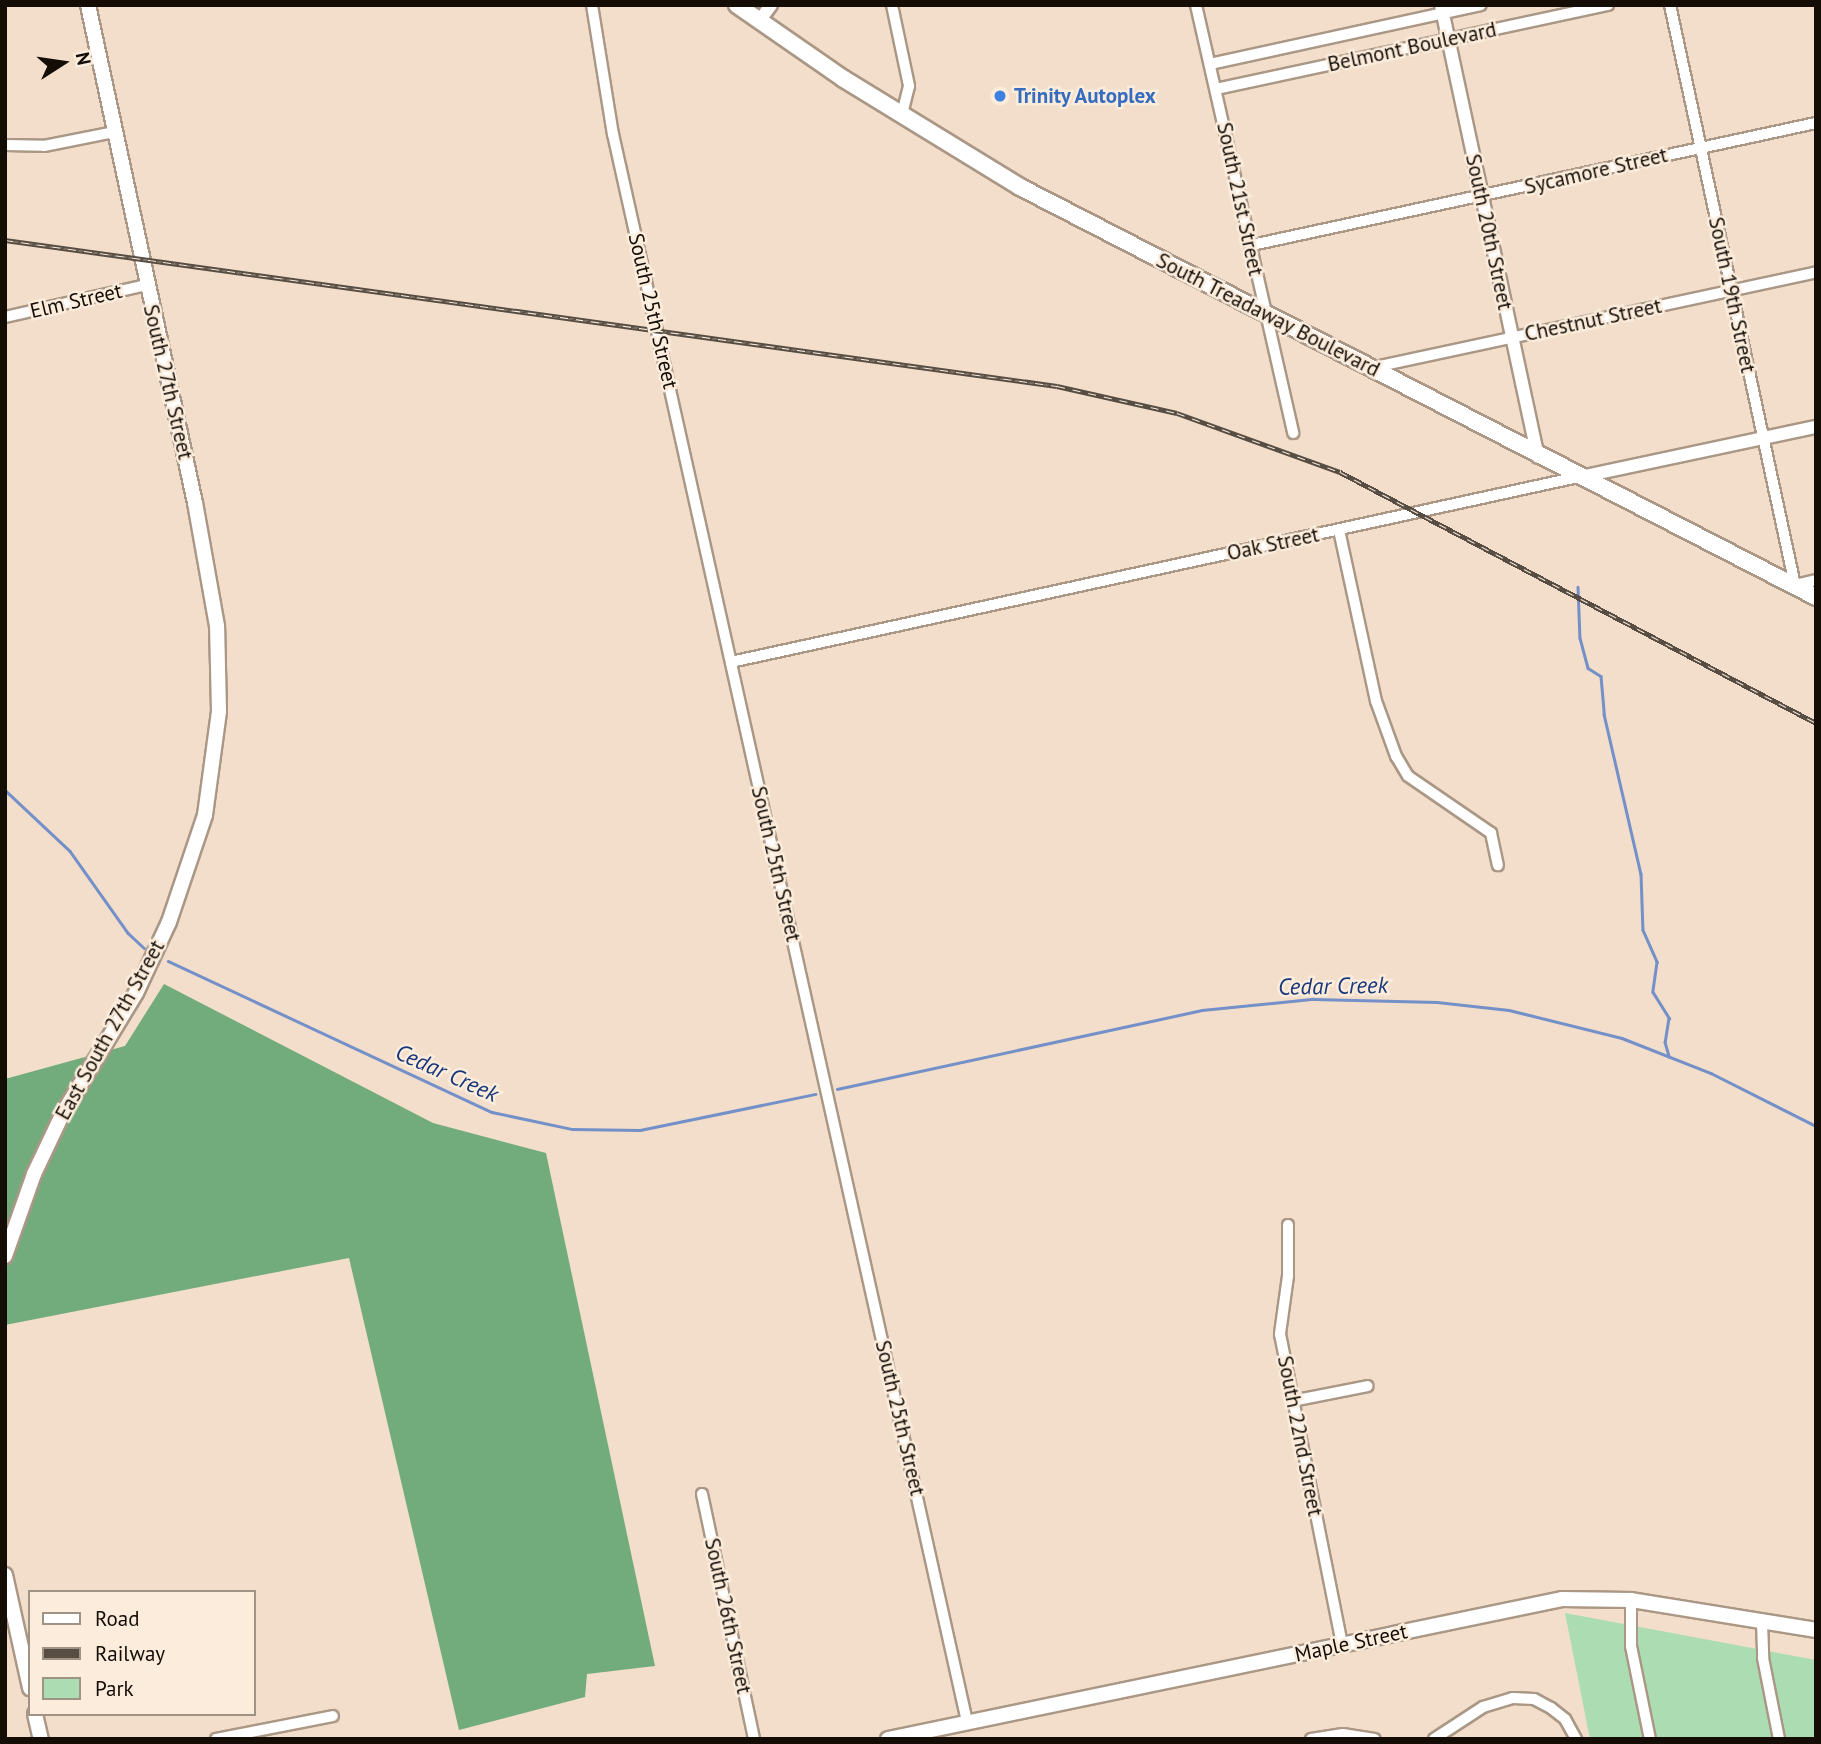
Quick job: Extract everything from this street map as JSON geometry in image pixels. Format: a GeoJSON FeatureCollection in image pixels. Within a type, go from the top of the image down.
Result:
{"type":"FeatureCollection","features":[{"type":"Feature","properties":{"kind":"main road","name":"South 27th Street"},"geometry":{"type":"LineString","coordinates":[[88,5],[146,285],[195,503],[217,626],[215,761]]}},
{"type":"Feature","properties":{"kind":"main road","name":"South Treadaway Boulevard"},"geometry":{"type":"LineString","coordinates":[[737,5],[902,114],[1022,187],[1538,457],[1816,597]]}},
{"type":"Feature","properties":{"kind":"main road","name":"East South 27th Street"},"geometry":{"type":"LineString","coordinates":[[5,1255],[34,1174],[63,1113],[158,950],[189,870],[215,761]]}},
{"type":"Feature","properties":{"kind":"main road"},"geometry":{"type":"LineString","coordinates":[[5,1576],[11,1628],[28,1682]]}},
{"type":"Feature","properties":{"kind":"main road","name":"Maple Street"},"geometry":{"type":"LineString","coordinates":[[888,1739],[1562,1599],[1631,1600],[1816,1630]]}},
{"type":"Feature","properties":{"kind":"main road"},"geometry":{"type":"LineString","coordinates":[[36,1716],[41,1739]]}},
{"type":"Feature","properties":{"kind":"street","name":"South 25th Street"},"geometry":{"type":"LineString","coordinates":[[593,5],[613,134],[967,1722]]}},
{"type":"Feature","properties":{"kind":"street"},"geometry":{"type":"LineString","coordinates":[[760,20],[771,5]]}},
{"type":"Feature","properties":{"kind":"street"},"geometry":{"type":"LineString","coordinates":[[892,5],[909,86],[902,114]]}},
{"type":"Feature","properties":{"kind":"street","name":"South 21st Street"},"geometry":{"type":"LineString","coordinates":[[1196,5],[1293,433]]}},
{"type":"Feature","properties":{"kind":"street","name":"Belmont Boulevard"},"geometry":{"type":"LineString","coordinates":[[1210,64],[1442,9],[1481,5]]}},
{"type":"Feature","properties":{"kind":"street","name":"Belmont Boulevard"},"geometry":{"type":"LineString","coordinates":[[1216,89],[1449,39],[1558,10],[1608,5]]}},
{"type":"Feature","properties":{"kind":"street","name":"South 19th Street"},"geometry":{"type":"LineString","coordinates":[[1670,5],[1795,585]]}},
{"type":"Feature","properties":{"kind":"street","name":"South 20th Street"},"geometry":{"type":"LineString","coordinates":[[1442,9],[1538,457]]}},
{"type":"Feature","properties":{"kind":"street","name":"Sycamore Street"},"geometry":{"type":"LineString","coordinates":[[1252,245],[1816,122]]}},
{"type":"Feature","properties":{"kind":"street"},"geometry":{"type":"LineString","coordinates":[[5,145],[44,146],[114,132]]}},
{"type":"Feature","properties":{"kind":"street","name":"Chestnut Street"},"geometry":{"type":"LineString","coordinates":[[1370,368],[1816,272]]}},
{"type":"Feature","properties":{"kind":"street","name":"Elm Street"},"geometry":{"type":"LineString","coordinates":[[5,317],[146,285]]}},
{"type":"Feature","properties":{"kind":"street","name":"Oak Street"},"geometry":{"type":"LineString","coordinates":[[731,662],[1816,427]]}},
{"type":"Feature","properties":{"kind":"street"},"geometry":{"type":"LineString","coordinates":[[1339,530],[1377,701],[1396,756],[1408,776],[1491,834],[1498,865]]}},
{"type":"Feature","properties":{"kind":"street"},"geometry":{"type":"LineString","coordinates":[[1795,585],[1816,580]]}},
{"type":"Feature","properties":{"kind":"street","name":"South 22nd Street"},"geometry":{"type":"LineString","coordinates":[[1288,1225],[1289,1276],[1280,1334],[1342,1645]]}},
{"type":"Feature","properties":{"kind":"street"},"geometry":{"type":"LineString","coordinates":[[1292,1401],[1368,1386]]}},
{"type":"Feature","properties":{"kind":"street","name":"South 26th Street"},"geometry":{"type":"LineString","coordinates":[[702,1494],[754,1739]]}},
{"type":"Feature","properties":{"kind":"street"},"geometry":{"type":"LineString","coordinates":[[1631,1600],[1631,1646],[1650,1739]]}},
{"type":"Feature","properties":{"kind":"street"},"geometry":{"type":"LineString","coordinates":[[1762,1622],[1763,1658],[1779,1739]]}},
{"type":"Feature","properties":{"kind":"street"},"geometry":{"type":"LineString","coordinates":[[1434,1739],[1483,1707],[1513,1698],[1534,1699],[1550,1707],[1564,1719],[1576,1739]]}},
{"type":"Feature","properties":{"kind":"street"},"geometry":{"type":"LineString","coordinates":[[216,1739],[332,1716]]}},
{"type":"Feature","properties":{"kind":"street"},"geometry":{"type":"LineString","coordinates":[[1311,1739],[1343,1734],[1375,1739]]}},
{"type":"Feature","properties":{"kind":"green space"},"geometry":{"type":"Polygon","coordinates":[[[164,984],[433,1123],[546,1153],[655,1666],[587,1674],[585,1697],[459,1730],[349,1258],[5,1325],[5,1079],[125,1046],[164,984]]]}},
{"type":"Feature","properties":{"kind":"green space"},"geometry":{"type":"Polygon","coordinates":[[[1565,1613],[1816,1660],[1816,1739],[1590,1739],[1565,1613]]]}},
{"type":"Feature","properties":{"kind":"waterway"},"geometry":{"type":"LineString","coordinates":[[1578,587],[1580,638],[1588,668],[1601,676],[1604,714],[1641,874],[1643,930],[1657,962],[1653,992],[1669,1018],[1665,1042],[1669,1056]]}},
{"type":"Feature","properties":{"kind":"waterway","name":"Cedar Creek"},"geometry":{"type":"LineString","coordinates":[[5,790],[70,851],[128,933],[144,948]]}},
{"type":"Feature","properties":{"kind":"waterway","name":"Cedar Creek"},"geometry":{"type":"LineString","coordinates":[[168,961],[492,1112],[572,1129],[640,1130],[815,1094]]}},
{"type":"Feature","properties":{"kind":"waterway","name":"Cedar Creek"},"geometry":{"type":"LineString","coordinates":[[837,1089],[1202,1010],[1313,999],[1437,1002],[1509,1010],[1622,1038],[1711,1073],[1816,1126]]}},
{"type":"Feature","properties":{"kind":"railway"},"geometry":{"type":"LineString","coordinates":[[5,240],[1057,386],[1177,413],[1340,472],[1816,723]]}},
{"type":"Feature","properties":{"kind":"place","name":"Trinity Autoplex"},"geometry":{"type":"Point","coordinates":[1000,96]}}]}
